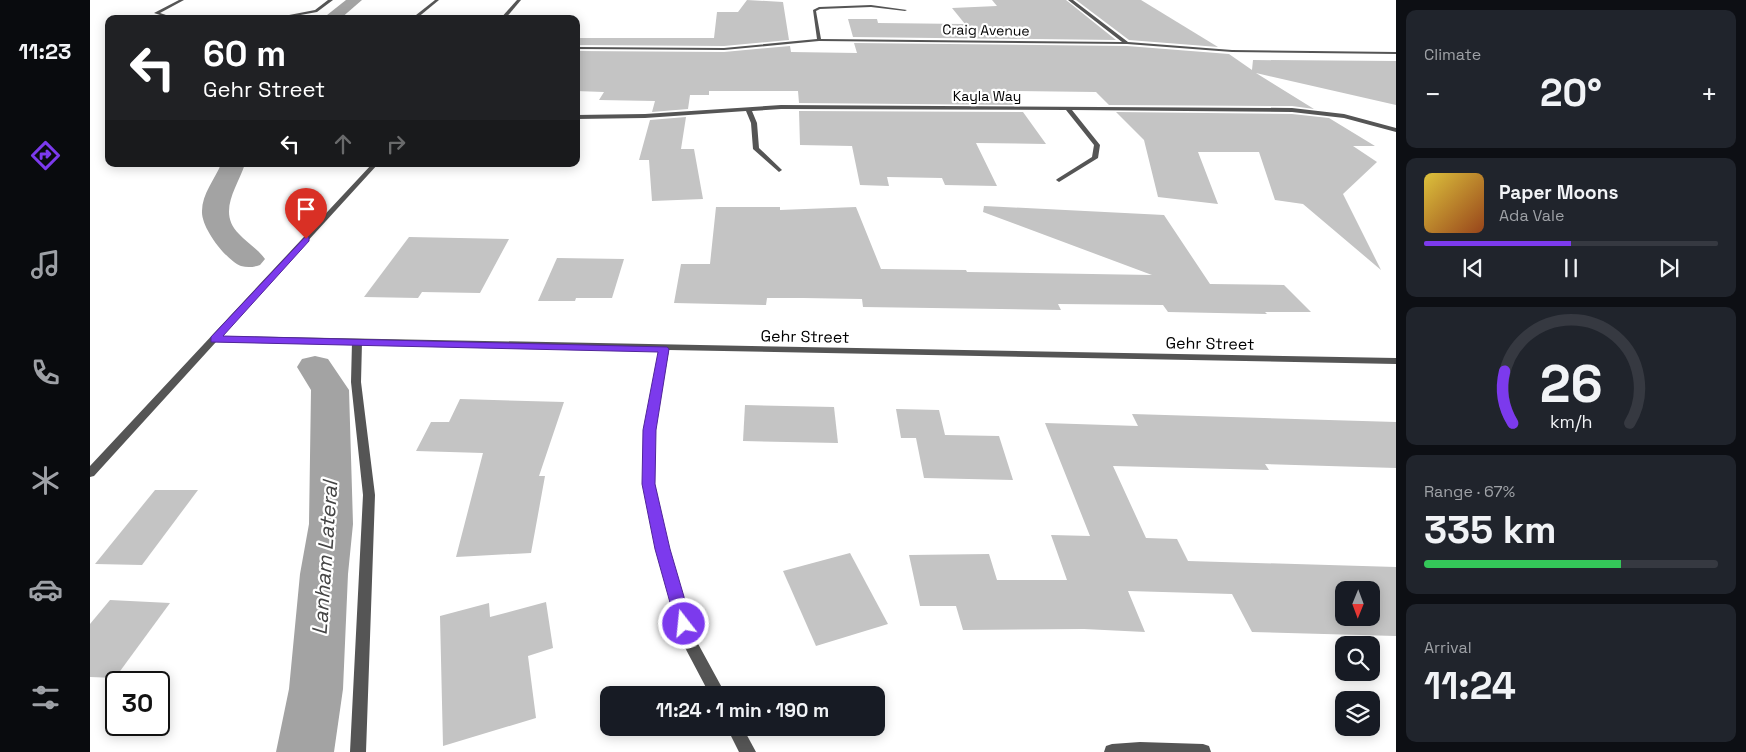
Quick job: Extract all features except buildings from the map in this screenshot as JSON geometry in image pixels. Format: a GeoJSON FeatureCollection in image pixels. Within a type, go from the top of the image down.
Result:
{"type":"FeatureCollection","features":[{"type":"Feature","properties":{"kind":"street"},"geometry":{"type":"LineString","coordinates":[[162,15],[156,13],[182,0]]}},
{"type":"Feature","properties":{"kind":"street"},"geometry":{"type":"LineString","coordinates":[[295,15],[316,11],[331,0]]}},
{"type":"Feature","properties":{"kind":"street"},"geometry":{"type":"LineString","coordinates":[[418,15],[437,0]]}},
{"type":"Feature","properties":{"kind":"street"},"geometry":{"type":"LineString","coordinates":[[506,15],[519,0]]}},
{"type":"Feature","properties":{"kind":"street"},"geometry":{"type":"LineString","coordinates":[[1070,0],[1127,42]]}},
{"type":"Feature","properties":{"kind":"street"},"geometry":{"type":"LineString","coordinates":[[819,40],[814,15],[814,11],[819,8],[871,6],[905,10]]}},
{"type":"Feature","properties":{"kind":"street","name":"Craig Avenue"},"geometry":{"type":"LineString","coordinates":[[580,48],[724,50],[819,40],[1127,42],[1232,51],[1396,54]]}},
{"type":"Feature","properties":{"kind":"street","name":"Kayla Way"},"geometry":{"type":"LineString","coordinates":[[580,117],[645,116],[782,107],[1292,110],[1344,116],[1396,130]]}},
{"type":"Feature","properties":{"kind":"street"},"geometry":{"type":"LineString","coordinates":[[1059,180],[1095,158],[1097,146],[1068,108]]}},
{"type":"Feature","properties":{"kind":"street"},"geometry":{"type":"LineString","coordinates":[[748,109],[754,123],[756,149],[779,170]]}},
{"type":"Feature","properties":{"kind":"street"},"geometry":{"type":"LineString","coordinates":[[90,473],[372,167]]}},
{"type":"Feature","properties":{"kind":"street","name":"Gehr Street"},"geometry":{"type":"LineString","coordinates":[[214,339],[664,349],[1396,361]]}},
{"type":"Feature","properties":{"kind":"street"},"geometry":{"type":"LineString","coordinates":[[358,342],[356,382],[369,495],[358,752]]}},
{"type":"Feature","properties":{"kind":"street"},"geometry":{"type":"LineString","coordinates":[[664,349],[650,430],[649,484],[662,549],[689,642],[713,686]]}},
{"type":"Feature","properties":{"kind":"street"},"geometry":{"type":"LineString","coordinates":[[739,736],[748,752]]}},
{"type":"Feature","properties":{"kind":"street"},"geometry":{"type":"LineString","coordinates":[[1112,752],[1140,750],[1203,752]]}},
{"type":"Feature","properties":{"kind":"waterway","name":"Lanham Lateral"},"geometry":{"type":"LineString","coordinates":[[335,15],[355,0]]}},
{"type":"Feature","properties":{"kind":"waterway","name":"Lanham Lateral"},"geometry":{"type":"LineString","coordinates":[[232,167],[217,200],[216,218],[223,234],[250,259]]}},
{"type":"Feature","properties":{"kind":"waterway","name":"Lanham Lateral"},"geometry":{"type":"LineString","coordinates":[[305,752],[316,689],[324,574],[331,524],[330,390],[315,367]]}},
{"type":"Feature","properties":{"kind":"route"},"geometry":{"type":"LineString","coordinates":[[306,239],[214,339],[664,349],[650,430],[649,484],[662,549],[684,624]]}}]}
